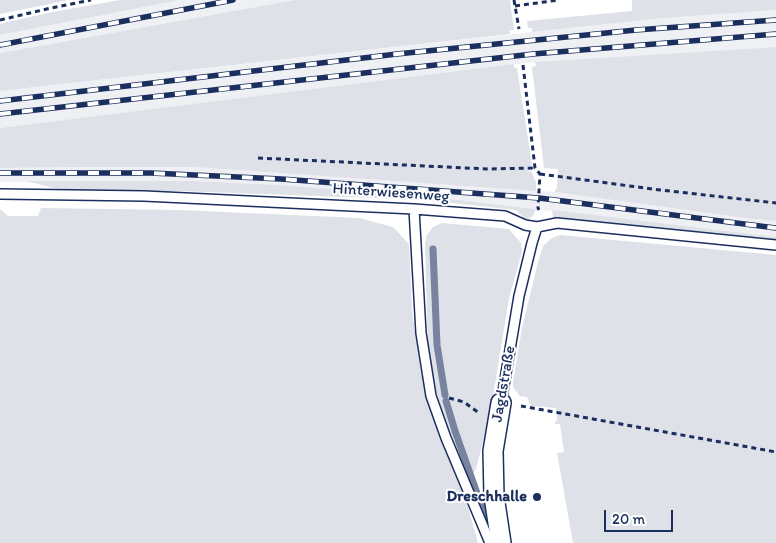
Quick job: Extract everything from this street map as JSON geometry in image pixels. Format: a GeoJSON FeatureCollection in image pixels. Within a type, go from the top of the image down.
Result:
{"type":"FeatureCollection","features":[{"type":"Feature","properties":{"kind":"street","name":"Jagdstraße"},"geometry":{"type":"LineString","coordinates":[[500,411],[493,451],[494,487],[501,543]]}},
{"type":"Feature","properties":{"kind":"lane","name":"Hinterwiesenweg"},"geometry":{"type":"LineString","coordinates":[[0,194],[163,197],[414,209],[505,216],[525,225],[537,227],[557,223],[776,245]]}},
{"type":"Feature","properties":{"kind":"lane"},"geometry":{"type":"LineString","coordinates":[[414,209],[421,333],[431,396],[446,438],[490,543]]}},
{"type":"Feature","properties":{"kind":"lane","name":"Jagdstraße"},"geometry":{"type":"LineString","coordinates":[[500,411],[519,296],[537,227]]}},
{"type":"Feature","properties":{"kind":"path"},"geometry":{"type":"LineString","coordinates":[[0,20],[91,0]]}},
{"type":"Feature","properties":{"kind":"path"},"geometry":{"type":"LineString","coordinates":[[514,0],[519,29]]}},
{"type":"Feature","properties":{"kind":"path"},"geometry":{"type":"LineString","coordinates":[[515,6],[537,1],[559,0]]}},
{"type":"Feature","properties":{"kind":"path"},"geometry":{"type":"LineString","coordinates":[[523,65],[535,168],[540,174],[669,192],[776,203]]}},
{"type":"Feature","properties":{"kind":"path"},"geometry":{"type":"LineString","coordinates":[[258,158],[488,170],[535,168]]}},
{"type":"Feature","properties":{"kind":"path"},"geometry":{"type":"LineString","coordinates":[[537,227],[541,213],[538,208],[540,174]]}},
{"type":"Feature","properties":{"kind":"path"},"geometry":{"type":"LineString","coordinates":[[431,396],[464,402],[480,414],[500,411],[776,452]]}},
{"type":"Feature","properties":{"kind":"shaded area"},"geometry":{"type":"Polygon","coordinates":[[[0,0],[69,0],[0,14],[0,0]]]}},
{"type":"Feature","properties":{"kind":"shaded area"},"geometry":{"type":"Polygon","coordinates":[[[120,0],[180,0],[0,35],[0,24],[120,0]]]}},
{"type":"Feature","properties":{"kind":"shaded area"},"geometry":{"type":"Polygon","coordinates":[[[180,0],[295,0],[0,53],[0,35],[180,0]]]}},
{"type":"Feature","properties":{"kind":"shaded area"},"geometry":{"type":"Polygon","coordinates":[[[295,0],[510,0],[514,30],[510,30],[510,34],[0,91],[0,53],[295,0]]]}},
{"type":"Feature","properties":{"kind":"shaded area"},"geometry":{"type":"Polygon","coordinates":[[[632,0],[776,0],[776,10],[664,18],[532,32],[532,28],[528,28],[527,21],[632,11],[632,0]]]}},
{"type":"Feature","properties":{"kind":"shaded area"},"geometry":{"type":"Polygon","coordinates":[[[776,10],[776,47],[535,62],[0,128],[0,91],[664,18],[776,10]]]}},
{"type":"Feature","properties":{"kind":"shaded area"},"geometry":{"type":"Polygon","coordinates":[[[776,47],[776,221],[554,192],[557,188],[558,169],[544,168],[532,67],[536,66],[535,62],[776,47]]]}},
{"type":"Feature","properties":{"kind":"shaded area"},"geometry":{"type":"Polygon","coordinates":[[[514,64],[514,68],[517,68],[532,165],[527,167],[536,182],[536,191],[194,167],[0,168],[0,128],[514,64]]]}},
{"type":"Feature","properties":{"kind":"shaded area"},"geometry":{"type":"Polygon","coordinates":[[[194,167],[554,192],[776,221],[776,237],[425,196],[280,185],[192,181],[0,182],[0,168],[194,167]]]}},
{"type":"Feature","properties":{"kind":"shaded area"},"geometry":{"type":"Polygon","coordinates":[[[26,181],[192,181],[280,185],[425,196],[536,209],[533,216],[526,220],[516,210],[425,200],[180,191],[97,191],[53,188],[26,181]]]}},
{"type":"Feature","properties":{"kind":"shaded area"},"geometry":{"type":"Polygon","coordinates":[[[41,208],[179,210],[359,218],[393,227],[409,244],[412,311],[421,372],[436,423],[467,504],[478,543],[0,543],[0,209],[8,216],[38,216],[41,208]]]}},
{"type":"Feature","properties":{"kind":"shaded area"},"geometry":{"type":"Polygon","coordinates":[[[552,210],[776,237],[776,241],[553,218],[552,210]]]}},
{"type":"Feature","properties":{"kind":"shaded area"},"geometry":{"type":"Polygon","coordinates":[[[442,223],[509,229],[521,243],[522,252],[509,298],[490,415],[476,469],[470,473],[464,468],[438,399],[428,351],[425,243],[427,235],[433,227],[442,223]]]}},
{"type":"Feature","properties":{"kind":"shaded area"},"geometry":{"type":"Polygon","coordinates":[[[560,235],[776,255],[776,543],[573,543],[557,453],[564,452],[560,424],[554,424],[557,420],[556,408],[531,406],[527,397],[520,396],[513,387],[522,328],[538,262],[543,246],[552,238],[560,235]]]}},
{"type":"Feature","properties":{"kind":"waterway"},"geometry":{"type":"LineString","coordinates":[[433,249],[437,345],[445,395]]}},
{"type":"Feature","properties":{"kind":"waterway"},"geometry":{"type":"LineString","coordinates":[[446,401],[491,533]]}},
{"type":"Feature","properties":{"kind":"railway"},"geometry":{"type":"LineString","coordinates":[[0,45],[233,0]]}},
{"type":"Feature","properties":{"kind":"railway"},"geometry":{"type":"LineString","coordinates":[[0,101],[397,54],[636,30],[776,20]]}},
{"type":"Feature","properties":{"kind":"railway"},"geometry":{"type":"LineString","coordinates":[[0,114],[533,54],[776,34]]}},
{"type":"Feature","properties":{"kind":"railway"},"geometry":{"type":"LineString","coordinates":[[0,173],[151,173],[281,179],[539,198],[776,228]]}},
{"type":"Feature","properties":{"kind":"place","name":"Dreschhalle"},"geometry":{"type":"Point","coordinates":[537,497]}}]}
